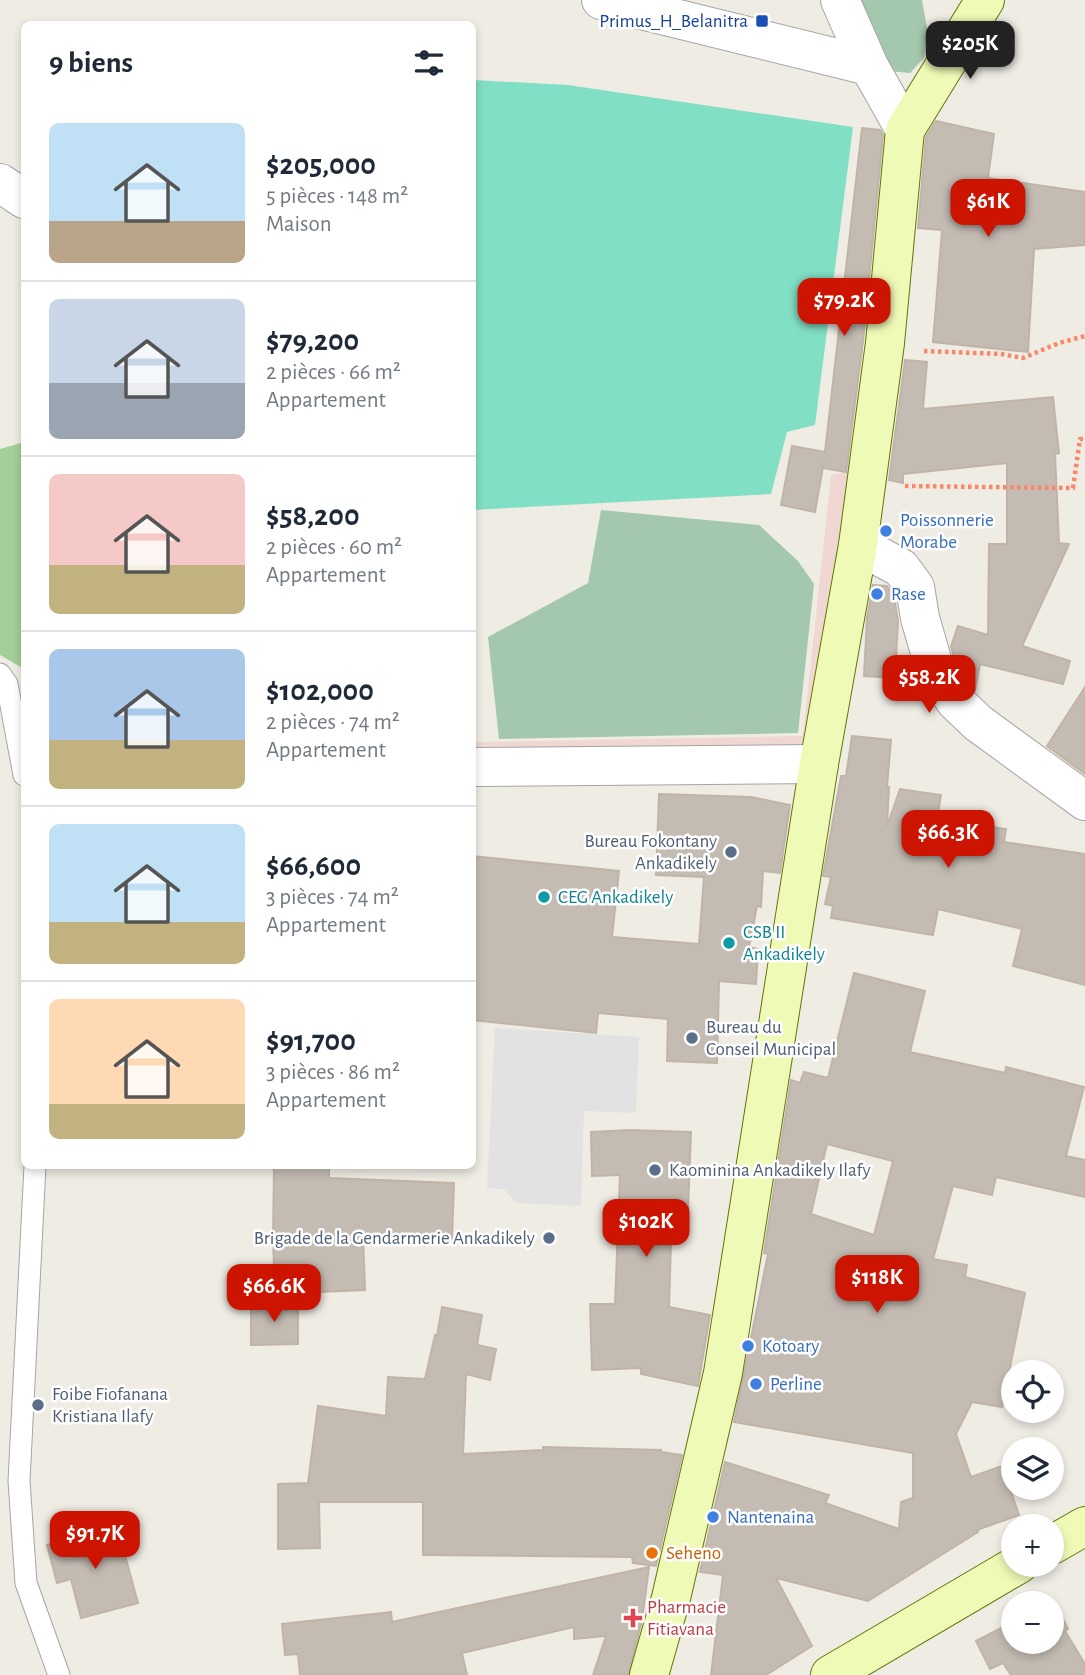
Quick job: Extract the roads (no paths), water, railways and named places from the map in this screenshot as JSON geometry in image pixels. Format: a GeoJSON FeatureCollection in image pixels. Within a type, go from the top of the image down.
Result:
{"type":"FeatureCollection","features":[{"type":"Feature","properties":{"kind":"street"},"geometry":{"type":"LineString","coordinates":[[601,0],[869,66]]}},
{"type":"Feature","properties":{"kind":"street"},"geometry":{"type":"LineString","coordinates":[[840,0],[869,66],[905,130]]}},
{"type":"Feature","properties":{"kind":"street"},"geometry":{"type":"LineString","coordinates":[[649,1675],[671,1598],[723,1373],[819,764],[858,545],[886,343],[905,130],[985,0]]}},
{"type":"Feature","properties":{"kind":"street"},"geometry":{"type":"LineString","coordinates":[[0,183],[21,197]]}},
{"type":"Feature","properties":{"kind":"street"},"geometry":{"type":"LineString","coordinates":[[858,545],[901,568],[915,587],[920,618],[935,670],[955,701],[978,723],[1085,800]]}},
{"type":"Feature","properties":{"kind":"street"},"geometry":{"type":"LineString","coordinates":[[476,767],[819,764]]}},
{"type":"Feature","properties":{"kind":"street"},"geometry":{"type":"LineString","coordinates":[[1064,1538],[1085,1526]]}},
{"type":"Feature","properties":{"kind":"street"},"geometry":{"type":"LineString","coordinates":[[830,1675],[1001,1575]]}},
{"type":"Feature","properties":{"kind":"lane"},"geometry":{"type":"LineString","coordinates":[[0,674],[7,684],[21,759]]}},
{"type":"Feature","properties":{"kind":"lane"},"geometry":{"type":"LineString","coordinates":[[35,1169],[19,1481],[26,1583],[59,1675]]}},
{"type":"Feature","properties":{"kind":"place","name":"Primus_H_Belanitra"},"geometry":{"type":"Point","coordinates":[762,21]}},
{"type":"Feature","properties":{"kind":"place","name":"Poissonnerie Morabe"},"geometry":{"type":"Point","coordinates":[886,531]}},
{"type":"Feature","properties":{"kind":"place","name":"Rase"},"geometry":{"type":"Point","coordinates":[877,594]}},
{"type":"Feature","properties":{"kind":"place","name":"Bureau Fokontany Ankadikely"},"geometry":{"type":"Point","coordinates":[731,852]}},
{"type":"Feature","properties":{"kind":"place","name":"CEG Ankadikely"},"geometry":{"type":"Point","coordinates":[544,897]}},
{"type":"Feature","properties":{"kind":"place","name":"CSB II Ankadikely"},"geometry":{"type":"Point","coordinates":[729,943]}},
{"type":"Feature","properties":{"kind":"place","name":"Bureau du Conseil Municipal"},"geometry":{"type":"Point","coordinates":[692,1038]}},
{"type":"Feature","properties":{"kind":"place","name":"Kaominina Ankadikely Ilafy"},"geometry":{"type":"Point","coordinates":[655,1170]}},
{"type":"Feature","properties":{"kind":"place","name":"Brigade de la Gendarmerie Ankadikely"},"geometry":{"type":"Point","coordinates":[549,1238]}},
{"type":"Feature","properties":{"kind":"place","name":"Kotoary"},"geometry":{"type":"Point","coordinates":[748,1346]}},
{"type":"Feature","properties":{"kind":"place","name":"Perline"},"geometry":{"type":"Point","coordinates":[756,1384]}},
{"type":"Feature","properties":{"kind":"place","name":"Foibe Fiofanana Kristiana Ilafy"},"geometry":{"type":"Point","coordinates":[38,1405]}},
{"type":"Feature","properties":{"kind":"place","name":"Nantenaina"},"geometry":{"type":"Point","coordinates":[713,1517]}},
{"type":"Feature","properties":{"kind":"place","name":"Seheno"},"geometry":{"type":"Point","coordinates":[652,1553]}},
{"type":"Feature","properties":{"kind":"place","name":"Pharmacie Fitiavana"},"geometry":{"type":"Point","coordinates":[633,1618]}}]}
